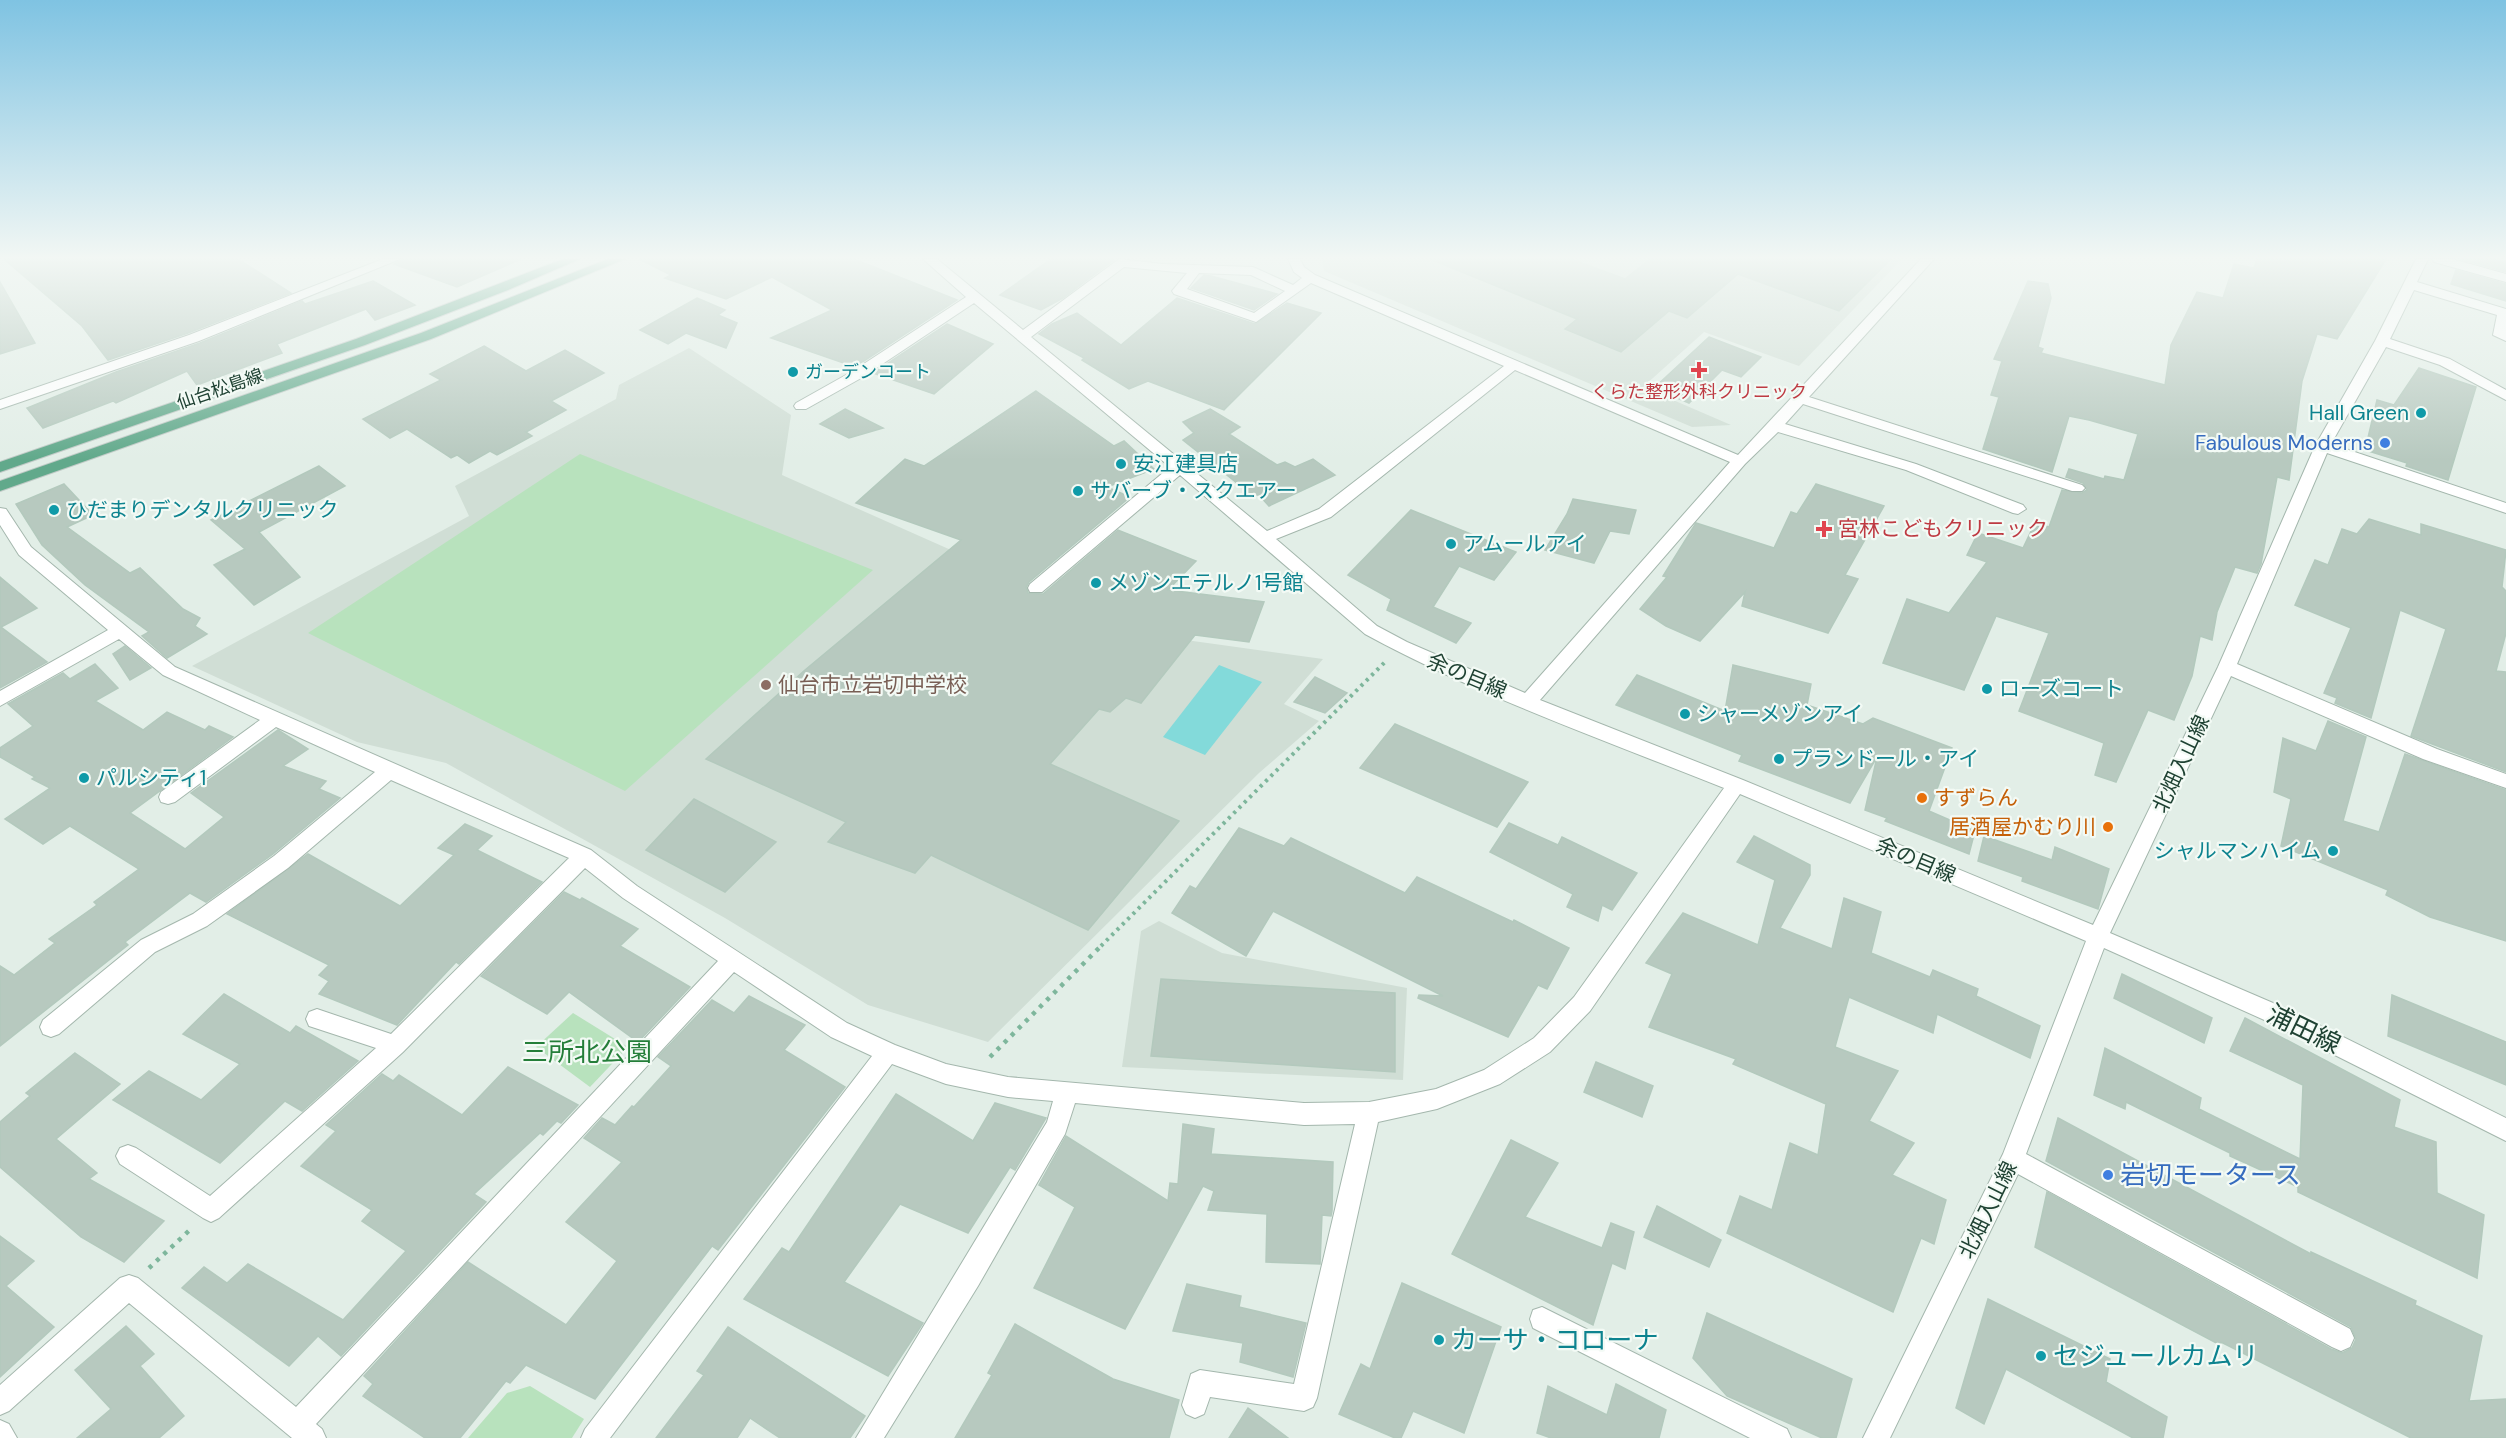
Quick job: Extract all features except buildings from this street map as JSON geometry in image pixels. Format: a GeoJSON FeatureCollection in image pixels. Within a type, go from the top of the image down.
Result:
{"type":"FeatureCollection","features":[{"type":"Feature","properties":{"kind":"main road","name":"仙台松島線"},"geometry":{"type":"LineString","coordinates":[[0,467],[269,375],[402,326]]}},
{"type":"Feature","properties":{"kind":"main road","name":"仙台松島線"},"geometry":{"type":"LineString","coordinates":[[0,486],[451,326]]}},
{"type":"Feature","properties":{"kind":"street"},"geometry":{"type":"LineString","coordinates":[[0,405],[224,326]]}},
{"type":"Feature","properties":{"kind":"street"},"geometry":{"type":"LineString","coordinates":[[801,406],[858,374],[931,326]]}},
{"type":"Feature","properties":{"kind":"street","name":"余の目線"},"geometry":{"type":"LineString","coordinates":[[1010,326],[1265,538],[1371,630],[1401,646],[1528,702],[1736,785],[2098,937]]}},
{"type":"Feature","properties":{"kind":"street"},"geometry":{"type":"LineString","coordinates":[[1023,337],[1036,326]]}},
{"type":"Feature","properties":{"kind":"street"},"geometry":{"type":"LineString","coordinates":[[1420,326],[1740,461]]}},
{"type":"Feature","properties":{"kind":"street"},"geometry":{"type":"LineString","coordinates":[[1528,702],[1740,461],[1867,326]]}},
{"type":"Feature","properties":{"kind":"street","name":"北畑入山線"},"geometry":{"type":"LineString","coordinates":[[1876,1438],[2013,1159],[2098,937],[2227,667],[2322,446],[2389,326]]}},
{"type":"Feature","properties":{"kind":"street"},"geometry":{"type":"LineString","coordinates":[[2502,326],[2500,335],[2506,337]]}},
{"type":"Feature","properties":{"kind":"street"},"geometry":{"type":"LineString","coordinates":[[2382,341],[2445,362],[2506,396]]}},
{"type":"Feature","properties":{"kind":"street"},"geometry":{"type":"LineString","coordinates":[[1265,538],[1325,513],[1512,366]]}},
{"type":"Feature","properties":{"kind":"street"},"geometry":{"type":"LineString","coordinates":[[1800,399],[2077,488]]}},
{"type":"Feature","properties":{"kind":"street"},"geometry":{"type":"LineString","coordinates":[[1775,426],[1911,467],[2018,509]]}},
{"type":"Feature","properties":{"kind":"street"},"geometry":{"type":"LineString","coordinates":[[2322,446],[2506,508]]}},
{"type":"Feature","properties":{"kind":"street"},"geometry":{"type":"LineString","coordinates":[[1036,588],[1180,467]]}},
{"type":"Feature","properties":{"kind":"street"},"geometry":{"type":"LineString","coordinates":[[0,513],[24,551],[169,671],[584,856],[630,892],[838,1030],[888,1053],[967,1080],[1066,1094],[1304,1114],[1369,1113],[1437,1099],[1492,1077],[1542,1045],[1582,1004],[1736,785]]}},
{"type":"Feature","properties":{"kind":"street"},"geometry":{"type":"LineString","coordinates":[[0,699],[119,631]]}},
{"type":"Feature","properties":{"kind":"street"},"geometry":{"type":"LineString","coordinates":[[2227,667],[2430,754],[2504,782]]}},
{"type":"Feature","properties":{"kind":"street"},"geometry":{"type":"LineString","coordinates":[[168,797],[276,718]]}},
{"type":"Feature","properties":{"kind":"street"},"geometry":{"type":"LineString","coordinates":[[51,1027],[148,946],[200,921],[281,862],[389,771]]}},
{"type":"Feature","properties":{"kind":"street"},"geometry":{"type":"LineString","coordinates":[[128,1156],[212,1210],[395,1046],[584,856]]}},
{"type":"Feature","properties":{"kind":"street","name":"浦田線"},"geometry":{"type":"LineString","coordinates":[[2098,937],[2279,1016],[2506,1130]]}},
{"type":"Feature","properties":{"kind":"street"},"geometry":{"type":"LineString","coordinates":[[0,1402],[129,1287],[305,1431],[732,960]]}},
{"type":"Feature","properties":{"kind":"street"},"geometry":{"type":"LineString","coordinates":[[316,1019],[395,1046]]}},
{"type":"Feature","properties":{"kind":"street"},"geometry":{"type":"LineString","coordinates":[[594,1438],[888,1053]]}},
{"type":"Feature","properties":{"kind":"street"},"geometry":{"type":"LineString","coordinates":[[869,1438],[969,1277],[1057,1126],[1066,1094]]}},
{"type":"Feature","properties":{"kind":"street"},"geometry":{"type":"LineString","coordinates":[[1196,1406],[1200,1383],[1304,1398],[1369,1113]]}},
{"type":"Feature","properties":{"kind":"street"},"geometry":{"type":"LineString","coordinates":[[2013,1159],[2341,1338]]}},
{"type":"Feature","properties":{"kind":"street"},"geometry":{"type":"LineString","coordinates":[[1542,1319],[1778,1438]]}},
{"type":"Feature","properties":{"kind":"street"},"geometry":{"type":"LineString","coordinates":[[0,1433],[4,1438]]}},
{"type":"Feature","properties":{"kind":"path"},"geometry":{"type":"LineString","coordinates":[[967,1080],[1401,646]]}},
{"type":"Feature","properties":{"kind":"path"},"geometry":{"type":"LineString","coordinates":[[129,1287],[212,1210]]}},
{"type":"Feature","properties":{"kind":"shaded area"},"geometry":{"type":"Polygon","coordinates":[[[1454,326],[1837,326],[1799,366],[1704,332],[1643,387],[1731,425],[1692,427],[1454,326]]]}},
{"type":"Feature","properties":{"kind":"shaded area","name":"仙台市立岩切中学校"},"geometry":{"type":"Polygon","coordinates":[[[689,348],[791,415],[782,475],[1032,586],[1029,604],[1157,636],[1323,659],[1284,704],[1319,721],[1259,773],[988,1042],[868,1005],[725,918],[446,763],[357,742],[192,666],[469,516],[455,486],[616,399],[619,385],[689,348]]]}},
{"type":"Feature","properties":{"kind":"shaded area"},"geometry":{"type":"Polygon","coordinates":[[[1159,921],[1222,953],[1407,988],[1403,1080],[1122,1067],[1141,931],[1159,921]]]}},
{"type":"Feature","properties":{"kind":"green space"},"geometry":{"type":"Polygon","coordinates":[[[580,454],[873,570],[625,791],[308,633],[580,454]]]}},
{"type":"Feature","properties":{"kind":"green space","name":"三所北公園"},"geometry":{"type":"Polygon","coordinates":[[[573,1013],[628,1047],[590,1087],[536,1047],[573,1013]]]}},
{"type":"Feature","properties":{"kind":"green space"},"geometry":{"type":"Polygon","coordinates":[[[530,1386],[584,1419],[572,1438],[468,1438],[507,1393],[530,1386]]]}},
{"type":"Feature","properties":{"kind":"water"},"geometry":{"type":"Polygon","coordinates":[[[1219,665],[1262,682],[1205,755],[1163,737],[1219,665]]]}},
{"type":"Feature","properties":{"kind":"place","name":"くらた整形外科クリニック"},"geometry":{"type":"Point","coordinates":[1699,370]}},
{"type":"Feature","properties":{"kind":"place","name":"ガーデンコート"},"geometry":{"type":"Point","coordinates":[793,372]}},
{"type":"Feature","properties":{"kind":"place","name":"Hall Green"},"geometry":{"type":"Point","coordinates":[2421,413]}},
{"type":"Feature","properties":{"kind":"place","name":"Fabulous Moderns"},"geometry":{"type":"Point","coordinates":[2385,443]}},
{"type":"Feature","properties":{"kind":"place","name":"安江建具店"},"geometry":{"type":"Point","coordinates":[1121,464]}},
{"type":"Feature","properties":{"kind":"place","name":"サバーブ・スクエアー"},"geometry":{"type":"Point","coordinates":[1078,491]}},
{"type":"Feature","properties":{"kind":"place","name":"ひだまりデンタルクリニック"},"geometry":{"type":"Point","coordinates":[54,510]}},
{"type":"Feature","properties":{"kind":"place","name":"宮林こどもクリニック"},"geometry":{"type":"Point","coordinates":[1824,529]}},
{"type":"Feature","properties":{"kind":"place","name":"アムールアイ"},"geometry":{"type":"Point","coordinates":[1451,544]}},
{"type":"Feature","properties":{"kind":"place","name":"メゾンエテルノ1号館"},"geometry":{"type":"Point","coordinates":[1096,583]}},
{"type":"Feature","properties":{"kind":"place","name":"仙台市立岩切中学校"},"geometry":{"type":"Point","coordinates":[766,685]}},
{"type":"Feature","properties":{"kind":"place","name":"ローズコート"},"geometry":{"type":"Point","coordinates":[1987,689]}},
{"type":"Feature","properties":{"kind":"place","name":"シャーメゾンアイ"},"geometry":{"type":"Point","coordinates":[1685,714]}},
{"type":"Feature","properties":{"kind":"place","name":"プランドール・アイ"},"geometry":{"type":"Point","coordinates":[1779,759]}},
{"type":"Feature","properties":{"kind":"place","name":"パルシティ1"},"geometry":{"type":"Point","coordinates":[84,778]}},
{"type":"Feature","properties":{"kind":"place","name":"すずらん"},"geometry":{"type":"Point","coordinates":[1922,798]}},
{"type":"Feature","properties":{"kind":"place","name":"居酒屋かむり川"},"geometry":{"type":"Point","coordinates":[2108,827]}},
{"type":"Feature","properties":{"kind":"place","name":"シャルマンハイム"},"geometry":{"type":"Point","coordinates":[2333,851]}},
{"type":"Feature","properties":{"kind":"place","name":"岩切モータース"},"geometry":{"type":"Point","coordinates":[2108,1175]}},
{"type":"Feature","properties":{"kind":"place","name":"カーサ・コローナ"},"geometry":{"type":"Point","coordinates":[1439,1340]}},
{"type":"Feature","properties":{"kind":"place","name":"セジュールカムリ"},"geometry":{"type":"Point","coordinates":[2041,1356]}}]}
